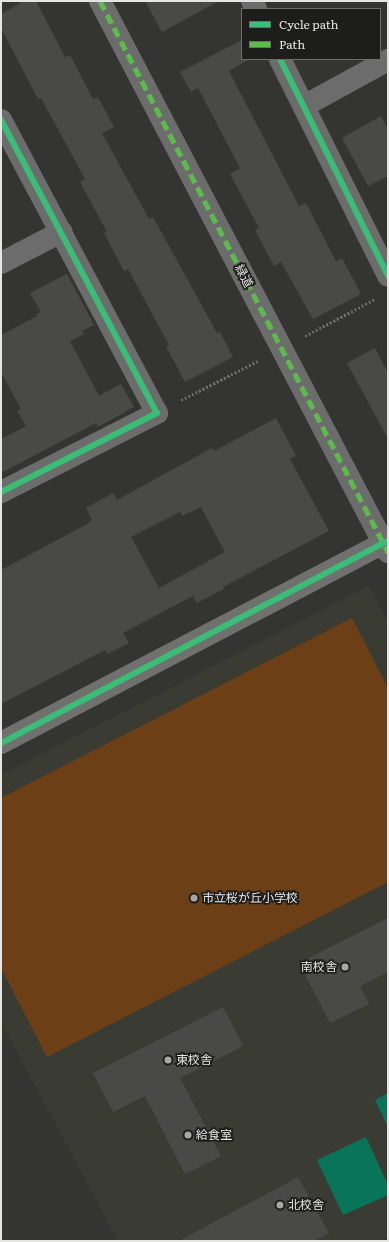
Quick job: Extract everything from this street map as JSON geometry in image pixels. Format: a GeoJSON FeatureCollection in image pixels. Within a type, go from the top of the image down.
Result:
{"type":"FeatureCollection","features":[{"type":"Feature","properties":{"kind":"street","name":"緑道"},"geometry":{"type":"LineString","coordinates":[[100,1],[386,545]]}},
{"type":"Feature","properties":{"kind":"street"},"geometry":{"type":"LineString","coordinates":[[281,60],[388,276]]}},
{"type":"Feature","properties":{"kind":"street"},"geometry":{"type":"LineString","coordinates":[[304,106],[388,60]]}},
{"type":"Feature","properties":{"kind":"street"},"geometry":{"type":"LineString","coordinates":[[1,120],[157,413],[1,492]]}},
{"type":"Feature","properties":{"kind":"street"},"geometry":{"type":"LineString","coordinates":[[1,263],[61,232]]}},
{"type":"Feature","properties":{"kind":"street"},"geometry":{"type":"LineString","coordinates":[[1,743],[386,545]]}},
{"type":"Feature","properties":{"kind":"shaded area","name":"市立桜が丘小学校"},"geometry":{"type":"Polygon","coordinates":[[[369,586],[388,622],[388,1237],[380,1241],[118,1241],[1,1022],[1,775],[369,586]]]}},
{"type":"Feature","properties":{"kind":"shaded area"},"geometry":{"type":"Polygon","coordinates":[[[352,618],[388,688],[388,882],[47,1057],[1,968],[1,798],[352,618]]]}},
{"type":"Feature","properties":{"kind":"shaded area"},"geometry":{"type":"Polygon","coordinates":[[[388,1093],[388,1127],[375,1100],[388,1093]]]}},
{"type":"Feature","properties":{"kind":"shaded area"},"geometry":{"type":"Polygon","coordinates":[[[366,1137],[388,1185],[388,1195],[343,1215],[317,1160],[366,1137]]]}},
{"type":"Feature","properties":{"kind":"building"},"geometry":{"type":"Polygon","coordinates":[[[24,1],[36,1],[65,57],[70,55],[93,99],[98,97],[114,127],[102,133],[149,219],[153,217],[217,333],[220,332],[233,357],[185,382],[166,346],[169,345],[128,269],[124,271],[104,233],[107,232],[80,182],[85,179],[41,98],[38,99],[1,28],[1,14],[24,1]]]}},
{"type":"Feature","properties":{"kind":"building"},"geometry":{"type":"Polygon","coordinates":[[[145,1],[219,1],[162,32],[145,1]]]}},
{"type":"Feature","properties":{"kind":"building"},"geometry":{"type":"Polygon","coordinates":[[[241,41],[241,60],[248,60],[229,71],[299,206],[306,203],[336,261],[342,258],[361,294],[313,319],[281,262],[274,266],[255,230],[259,228],[230,174],[240,168],[198,88],[191,92],[180,72],[241,41]]]}},
{"type":"Feature","properties":{"kind":"building"},"geometry":{"type":"Polygon","coordinates":[[[381,116],[388,130],[388,176],[368,186],[342,138],[381,116]]]}},
{"type":"Feature","properties":{"kind":"building"},"geometry":{"type":"Polygon","coordinates":[[[67,274],[94,325],[82,331],[84,334],[70,341],[99,396],[121,384],[134,407],[98,427],[96,423],[1,473],[1,439],[26,426],[17,411],[21,409],[1,372],[1,335],[37,316],[36,314],[41,312],[30,293],[67,274]]]}},
{"type":"Feature","properties":{"kind":"building"},"geometry":{"type":"Polygon","coordinates":[[[375,348],[388,373],[388,439],[347,363],[375,348]]]}},
{"type":"Feature","properties":{"kind":"building"},"geometry":{"type":"Polygon","coordinates":[[[276,418],[296,456],[290,459],[329,531],[223,587],[224,589],[197,603],[193,596],[123,633],[129,643],[107,654],[105,650],[1,704],[1,570],[89,523],[88,522],[92,520],[86,508],[113,493],[117,500],[212,448],[214,451],[276,418]],[[201,507],[182,516],[180,512],[131,537],[159,588],[225,552],[201,507]]]}},
{"type":"Feature","properties":{"kind":"building","name":"南校舎"},"geometry":{"type":"Polygon","coordinates":[[[388,918],[388,972],[360,986],[369,1004],[330,1023],[299,963],[388,918]]]}},
{"type":"Feature","properties":{"kind":"building","name":"東校舎"},"geometry":{"type":"Polygon","coordinates":[[[223,1007],[243,1046],[180,1078],[221,1156],[185,1174],[145,1096],[113,1112],[93,1073],[223,1007]]]}},
{"type":"Feature","properties":{"kind":"building","name":"北校舎"},"geometry":{"type":"Polygon","coordinates":[[[298,1177],[329,1233],[314,1241],[179,1241],[298,1177]]]}},
{"type":"Feature","properties":{"kind":"marked path"},"geometry":{"type":"LineString","coordinates":[[100,1],[388,552]]}},
{"type":"Feature","properties":{"kind":"cycle path"},"geometry":{"type":"LineString","coordinates":[[280,60],[388,276]]}},
{"type":"Feature","properties":{"kind":"cycle path"},"geometry":{"type":"LineString","coordinates":[[1,120],[157,413],[1,492]]}},
{"type":"Feature","properties":{"kind":"cycle path"},"geometry":{"type":"LineString","coordinates":[[1,743],[388,541]]}},
{"type":"Feature","properties":{"kind":"place","name":"市立桜が丘小学校"},"geometry":{"type":"Point","coordinates":[194,898]}},
{"type":"Feature","properties":{"kind":"place","name":"南校舎"},"geometry":{"type":"Point","coordinates":[345,967]}},
{"type":"Feature","properties":{"kind":"place","name":"東校舎"},"geometry":{"type":"Point","coordinates":[168,1060]}},
{"type":"Feature","properties":{"kind":"place","name":"給食室"},"geometry":{"type":"Point","coordinates":[188,1135]}},
{"type":"Feature","properties":{"kind":"place","name":"北校舎"},"geometry":{"type":"Point","coordinates":[280,1205]}}]}
